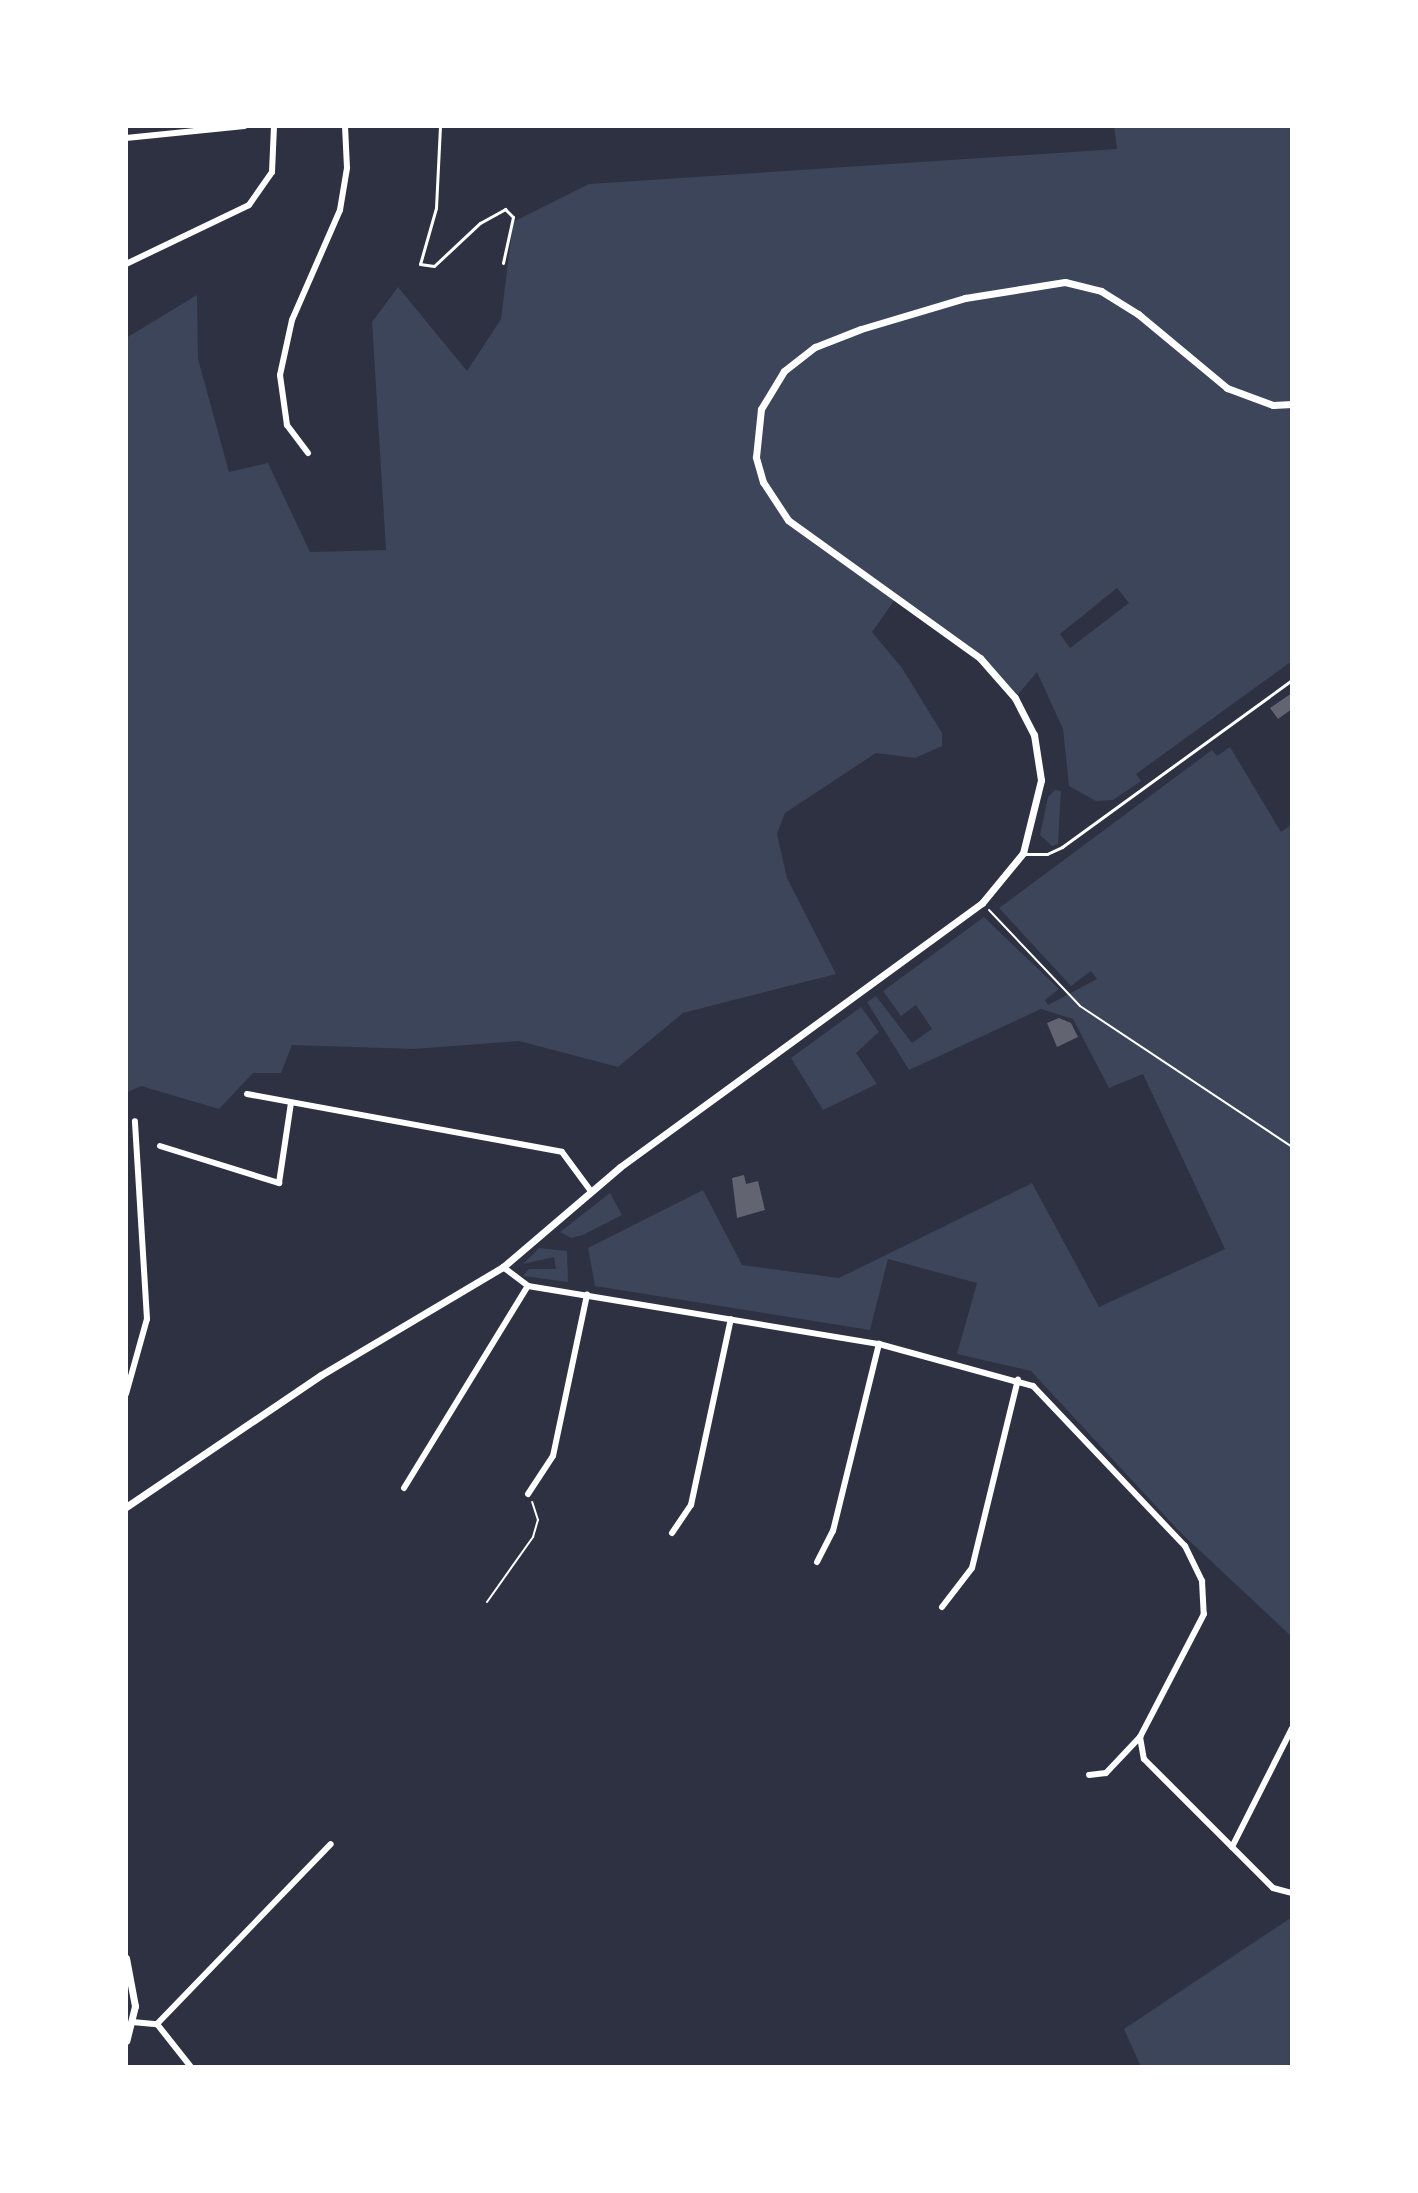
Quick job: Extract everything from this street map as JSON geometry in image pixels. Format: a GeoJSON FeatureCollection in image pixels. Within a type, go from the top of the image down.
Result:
{"type":"FeatureCollection","features":[{"type":"Feature","properties":{"kind":"street"},"geometry":{"type":"LineString","coordinates":[[126,138],[244,126]]}},
{"type":"Feature","properties":{"kind":"street"},"geometry":{"type":"LineString","coordinates":[[126,264],[249,205],[272,172],[274,126]]}},
{"type":"Feature","properties":{"kind":"street"},"geometry":{"type":"LineString","coordinates":[[308,453],[287,425],[280,375],[292,320],[340,210],[347,168],[345,126]]}},
{"type":"Feature","properties":{"kind":"street"},"geometry":{"type":"LineString","coordinates":[[126,1507],[321,1375],[503,1267],[590,1190],[982,903],[1023,853],[1041,780],[1026,716],[980,658],[788,520],[763,482],[756,457],[761,409],[773,386],[798,358],[861,329],[965,298],[1065,282],[1101,291],[1138,314],[1227,388],[1273,405],[1292,404]]}},
{"type":"Feature","properties":{"kind":"street"},"geometry":{"type":"LineString","coordinates":[[247,1094],[562,1152],[590,1190]]}},
{"type":"Feature","properties":{"kind":"street"},"geometry":{"type":"LineString","coordinates":[[160,1146],[279,1183],[291,1103]]}},
{"type":"Feature","properties":{"kind":"street"},"geometry":{"type":"LineString","coordinates":[[126,1394],[147,1319],[135,1121]]}},
{"type":"Feature","properties":{"kind":"street"},"geometry":{"type":"LineString","coordinates":[[503,1267],[528,1286],[879,1344],[1018,1380],[1048,1401],[1185,1546],[1202,1581],[1204,1614],[1140,1737],[1106,1773],[1089,1775]]}},
{"type":"Feature","properties":{"kind":"street"},"geometry":{"type":"LineString","coordinates":[[404,1488],[528,1286]]}},
{"type":"Feature","properties":{"kind":"street"},"geometry":{"type":"LineString","coordinates":[[528,1494],[553,1456],[587,1295]]}},
{"type":"Feature","properties":{"kind":"street"},"geometry":{"type":"LineString","coordinates":[[672,1533],[691,1505],[731,1319]]}},
{"type":"Feature","properties":{"kind":"street"},"geometry":{"type":"LineString","coordinates":[[817,1562],[833,1531],[879,1344]]}},
{"type":"Feature","properties":{"kind":"street"},"geometry":{"type":"LineString","coordinates":[[942,1607],[972,1568],[1018,1380]]}},
{"type":"Feature","properties":{"kind":"street"},"geometry":{"type":"LineString","coordinates":[[1232,1847],[1292,1728]]}},
{"type":"Feature","properties":{"kind":"street"},"geometry":{"type":"LineString","coordinates":[[1140,1737],[1144,1759],[1273,1888],[1292,1893]]}},
{"type":"Feature","properties":{"kind":"street"},"geometry":{"type":"LineString","coordinates":[[157,2024],[331,1844]]}},
{"type":"Feature","properties":{"kind":"street"},"geometry":{"type":"LineString","coordinates":[[126,1958],[134,1990],[132,2022],[126,2041]]}},
{"type":"Feature","properties":{"kind":"street"},"geometry":{"type":"LineString","coordinates":[[132,2022],[157,2024],[191,2067]]}},
{"type":"Feature","properties":{"kind":"lane"},"geometry":{"type":"LineString","coordinates":[[440,126],[436,208],[420,264],[434,266],[480,223],[505,209],[513,217],[503,263]]}},
{"type":"Feature","properties":{"kind":"lane"},"geometry":{"type":"LineString","coordinates":[[1023,853],[1047,854],[1062,847],[1292,680]]}},
{"type":"Feature","properties":{"kind":"path"},"geometry":{"type":"LineString","coordinates":[[988,909],[1080,1006],[1292,1147]]}},
{"type":"Feature","properties":{"kind":"path"},"geometry":{"type":"LineString","coordinates":[[487,1602],[533,1537],[538,1520],[528,1494]]}},
{"type":"Feature","properties":{"kind":"shaded area"},"geometry":{"type":"Polygon","coordinates":[[[1114,126],[1292,126],[1292,661],[1136,774],[1141,781],[1113,800],[1096,801],[1069,786],[1063,729],[1037,672],[1015,698],[998,675],[896,598],[872,632],[902,668],[942,733],[942,746],[915,758],[876,753],[785,813],[777,834],[787,878],[836,974],[683,1013],[618,1067],[519,1041],[414,1049],[292,1045],[281,1073],[253,1073],[219,1109],[141,1086],[126,1093],[126,338],[197,295],[198,359],[229,472],[268,463],[310,552],[386,550],[372,322],[398,287],[467,371],[501,319],[513,222],[589,184],[1117,149],[1114,126]],[[1117,588],[1060,634],[1070,648],[1129,603],[1117,588]]]}},
{"type":"Feature","properties":{"kind":"shaded area"},"geometry":{"type":"Polygon","coordinates":[[[1230,747],[1281,832],[1292,824],[1292,1637],[1179,1531],[1031,1371],[957,1354],[977,1283],[888,1259],[870,1330],[595,1286],[588,1248],[703,1190],[742,1265],[839,1278],[1032,1183],[1099,1307],[1225,1249],[1143,1074],[1109,1088],[1073,1019],[1041,1009],[909,1070],[867,1002],[876,996],[912,1043],[932,1029],[916,1005],[901,1016],[883,991],[984,917],[1059,989],[1045,1000],[1048,1005],[1097,979],[1091,971],[1071,986],[999,908],[1212,750],[1217,756],[1230,747]]]}},
{"type":"Feature","properties":{"kind":"shaded area"},"geometry":{"type":"Polygon","coordinates":[[[1055,790],[1061,791],[1058,844],[1052,846],[1040,835],[1048,797],[1055,790]]]}},
{"type":"Feature","properties":{"kind":"shaded area"},"geometry":{"type":"Polygon","coordinates":[[[861,1007],[879,1032],[856,1053],[877,1084],[823,1110],[791,1058],[861,1007]]]}},
{"type":"Feature","properties":{"kind":"shaded area"},"geometry":{"type":"Polygon","coordinates":[[[610,1193],[622,1215],[583,1235],[571,1238],[560,1232],[610,1193]]]}},
{"type":"Feature","properties":{"kind":"shaded area"},"geometry":{"type":"Polygon","coordinates":[[[539,1248],[567,1251],[568,1282],[523,1276],[529,1269],[556,1269],[554,1257],[523,1264],[539,1248]]]}},
{"type":"Feature","properties":{"kind":"shaded area"},"geometry":{"type":"Polygon","coordinates":[[[1292,1917],[1292,2067],[1141,2067],[1124,2029],[1292,1917]]]}},
{"type":"Feature","properties":{"kind":"building"},"geometry":{"type":"Polygon","coordinates":[[[1292,693],[1292,709],[1278,719],[1270,708],[1292,693]]]}},
{"type":"Feature","properties":{"kind":"building"},"geometry":{"type":"Polygon","coordinates":[[[1059,1018],[1071,1023],[1078,1037],[1057,1047],[1047,1023],[1059,1018]]]}},
{"type":"Feature","properties":{"kind":"building"},"geometry":{"type":"Polygon","coordinates":[[[744,1175],[746,1184],[758,1181],[765,1210],[737,1218],[732,1178],[744,1175]]]}}]}
